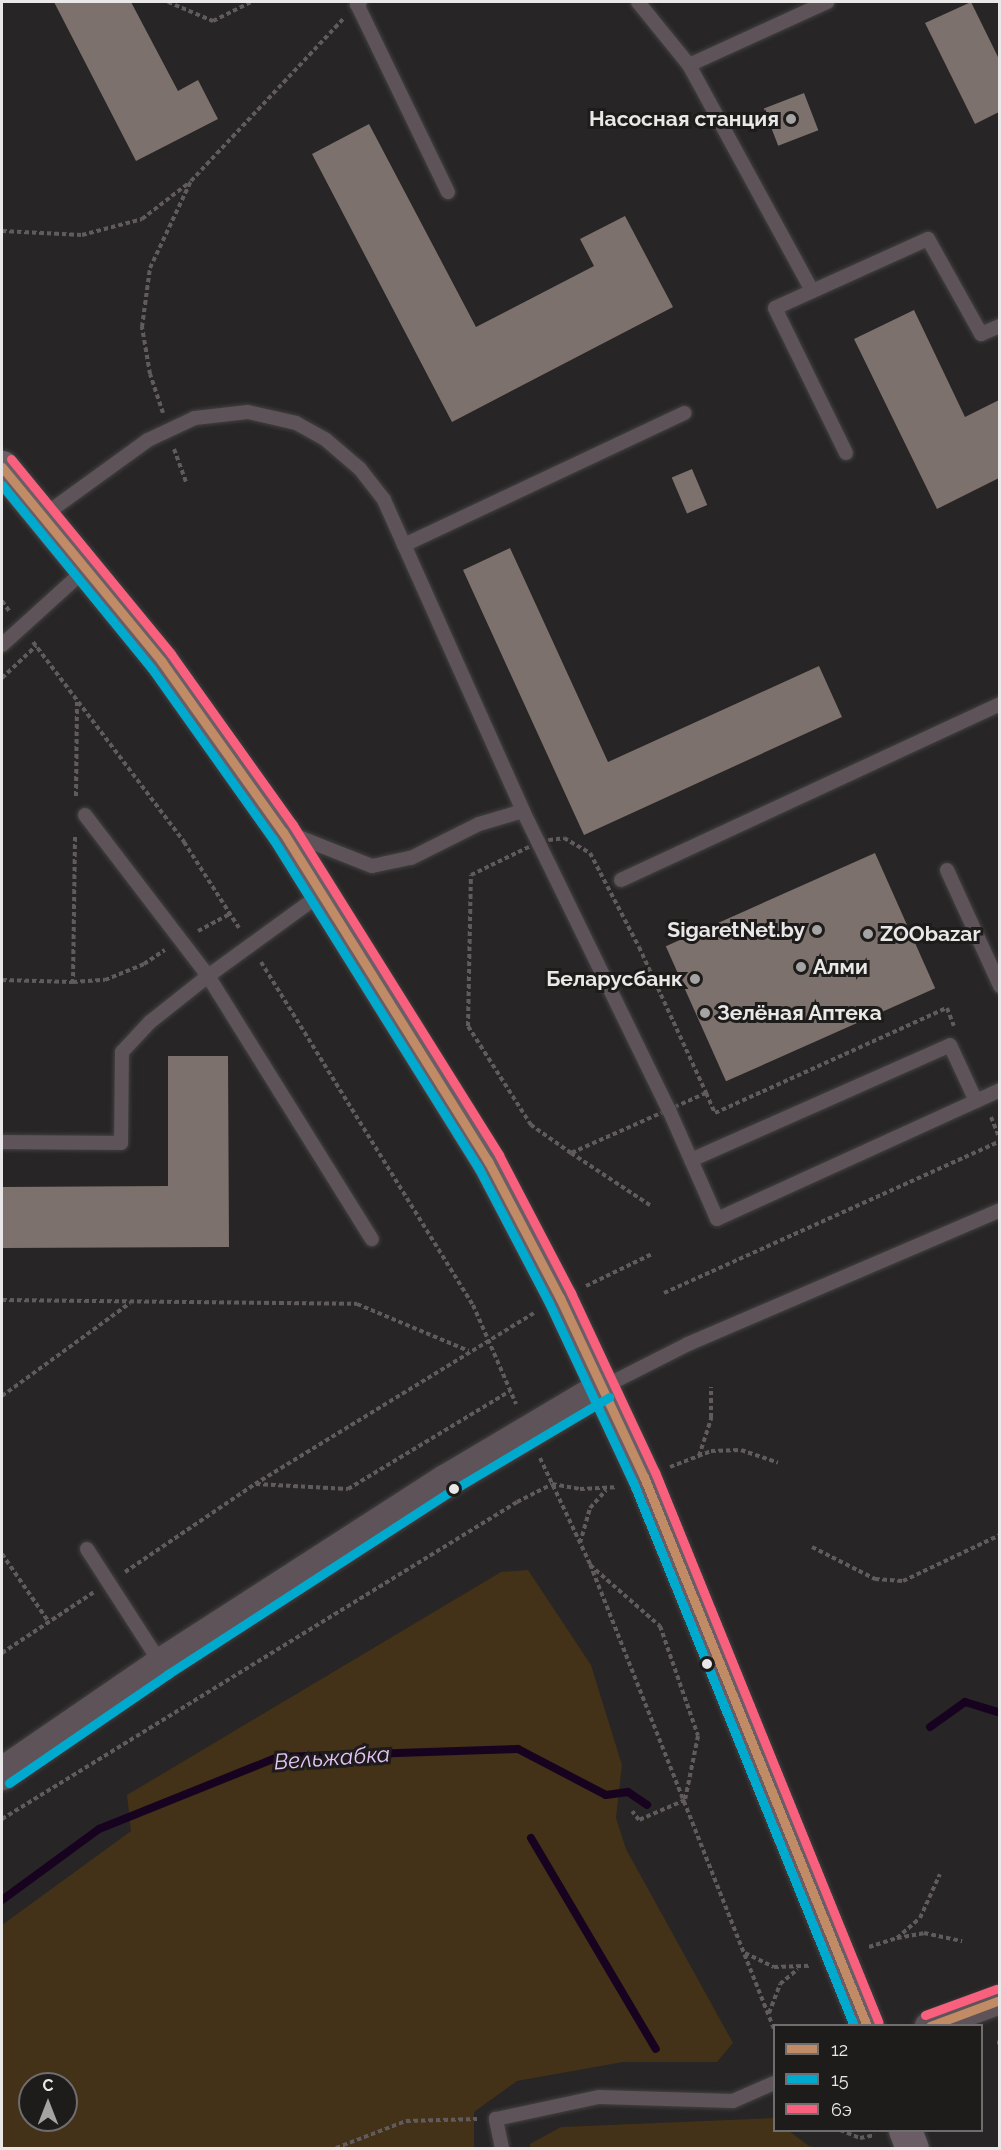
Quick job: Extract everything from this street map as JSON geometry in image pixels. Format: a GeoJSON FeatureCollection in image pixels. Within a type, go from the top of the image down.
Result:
{"type":"FeatureCollection","features":[{"type":"Feature","properties":{"kind":"main road"},"geometry":{"type":"LineString","coordinates":[[2,467],[162,662],[283,832],[488,1161],[560,1298],[644,1477],[867,2024]]}},
{"type":"Feature","properties":{"kind":"main road"},"geometry":{"type":"LineString","coordinates":[[894,2132],[912,2148]]}},
{"type":"Feature","properties":{"kind":"street"},"geometry":{"type":"LineString","coordinates":[[2,1773],[161,1664],[528,1431],[603,1387]]}},
{"type":"Feature","properties":{"kind":"street"},"geometry":{"type":"LineString","coordinates":[[932,2024],[999,2000]]}},
{"type":"Feature","properties":{"kind":"lane"},"geometry":{"type":"LineString","coordinates":[[638,2],[689,65],[811,289]]}},
{"type":"Feature","properties":{"kind":"lane"},"geometry":{"type":"LineString","coordinates":[[689,65],[827,2]]}},
{"type":"Feature","properties":{"kind":"lane"},"geometry":{"type":"LineString","coordinates":[[359,3],[448,192]]}},
{"type":"Feature","properties":{"kind":"lane"},"geometry":{"type":"LineString","coordinates":[[846,453],[775,308],[811,289],[928,239],[981,334],[999,326]]}},
{"type":"Feature","properties":{"kind":"lane"},"geometry":{"type":"LineString","coordinates":[[43,516],[148,440],[195,418],[248,412],[297,423],[325,439],[360,469],[384,500],[523,811],[541,841],[669,1110],[717,1219],[999,1090]]}},
{"type":"Feature","properties":{"kind":"lane"},"geometry":{"type":"LineString","coordinates":[[404,545],[685,413]]}},
{"type":"Feature","properties":{"kind":"lane"},"geometry":{"type":"LineString","coordinates":[[2,645],[87,568]]}},
{"type":"Feature","properties":{"kind":"lane"},"geometry":{"type":"LineString","coordinates":[[621,880],[999,704]]}},
{"type":"Feature","properties":{"kind":"lane"},"geometry":{"type":"LineString","coordinates":[[80,811],[183,939],[372,1239]]}},
{"type":"Feature","properties":{"kind":"lane"},"geometry":{"type":"LineString","coordinates":[[283,832],[372,866],[411,858],[479,824],[523,811]]}},
{"type":"Feature","properties":{"kind":"lane"},"geometry":{"type":"LineString","coordinates":[[947,870],[999,986]]}},
{"type":"Feature","properties":{"kind":"lane"},"geometry":{"type":"LineString","coordinates":[[2,1142],[121,1143],[122,1052],[150,1022],[208,976],[321,894]]}},
{"type":"Feature","properties":{"kind":"lane"},"geometry":{"type":"LineString","coordinates":[[691,1160],[950,1044],[976,1101]]}},
{"type":"Feature","properties":{"kind":"lane"},"geometry":{"type":"LineString","coordinates":[[603,1387],[688,1344],[999,1210]]}},
{"type":"Feature","properties":{"kind":"lane"},"geometry":{"type":"LineString","coordinates":[[87,1549],[161,1664]]}},
{"type":"Feature","properties":{"kind":"lane"},"geometry":{"type":"LineString","coordinates":[[502,2148],[496,2119],[599,2097],[733,2101],[773,2082]]}},
{"type":"Feature","properties":{"kind":"path"},"geometry":{"type":"LineString","coordinates":[[168,2],[213,21],[251,2]]}},
{"type":"Feature","properties":{"kind":"path"},"geometry":{"type":"LineString","coordinates":[[2,231],[82,235],[142,219],[191,181],[359,3]]}},
{"type":"Feature","properties":{"kind":"path"},"geometry":{"type":"LineString","coordinates":[[186,482],[150,374],[142,327],[150,268],[191,181]]}},
{"type":"Feature","properties":{"kind":"path"},"geometry":{"type":"LineString","coordinates":[[2,601],[184,842],[473,1305],[590,1564],[773,2026]]}},
{"type":"Feature","properties":{"kind":"path"},"geometry":{"type":"LineString","coordinates":[[2,678],[36,646]]}},
{"type":"Feature","properties":{"kind":"path"},"geometry":{"type":"LineString","coordinates":[[77,701],[80,811]]}},
{"type":"Feature","properties":{"kind":"path"},"geometry":{"type":"LineString","coordinates":[[73,982],[75,830]]}},
{"type":"Feature","properties":{"kind":"path"},"geometry":{"type":"LineString","coordinates":[[571,1153],[706,1093],[639,947],[590,852],[564,838],[541,841],[471,875],[468,1026],[531,1125],[571,1153],[651,1205]]}},
{"type":"Feature","properties":{"kind":"path"},"geometry":{"type":"LineString","coordinates":[[2,980],[73,982],[105,980],[144,964],[183,939],[230,914]]}},
{"type":"Feature","properties":{"kind":"path"},"geometry":{"type":"LineString","coordinates":[[664,1293],[999,1141]]}},
{"type":"Feature","properties":{"kind":"path"},"geometry":{"type":"LineString","coordinates":[[2,1653],[255,1484],[469,1351],[560,1298],[652,1254]]}},
{"type":"Feature","properties":{"kind":"path"},"geometry":{"type":"LineString","coordinates":[[2,1300],[357,1304],[469,1351]]}},
{"type":"Feature","properties":{"kind":"path"},"geometry":{"type":"LineString","coordinates":[[2,1396],[131,1303]]}},
{"type":"Feature","properties":{"kind":"path"},"geometry":{"type":"LineString","coordinates":[[698,1456],[711,1418],[711,1387]]}},
{"type":"Feature","properties":{"kind":"path"},"geometry":{"type":"LineString","coordinates":[[255,1484],[348,1489],[510,1391]]}},
{"type":"Feature","properties":{"kind":"path"},"geometry":{"type":"LineString","coordinates":[[2,1819],[552,1484],[606,1490],[711,1451],[741,1450],[778,1463]]}},
{"type":"Feature","properties":{"kind":"path"},"geometry":{"type":"LineString","coordinates":[[580,1543],[590,1508],[606,1490]]}},
{"type":"Feature","properties":{"kind":"path"},"geometry":{"type":"LineString","coordinates":[[812,1547],[875,1578],[903,1581],[999,1535]]}},
{"type":"Feature","properties":{"kind":"path"},"geometry":{"type":"LineString","coordinates":[[2,1554],[48,1621]]}},
{"type":"Feature","properties":{"kind":"path"},"geometry":{"type":"LineString","coordinates":[[590,1564],[660,1626],[698,1736],[685,1800]]}},
{"type":"Feature","properties":{"kind":"path"},"geometry":{"type":"LineString","coordinates":[[632,1811],[639,1820],[685,1800]]}},
{"type":"Feature","properties":{"kind":"path"},"geometry":{"type":"LineString","coordinates":[[897,1938],[920,1918],[940,1874]]}},
{"type":"Feature","properties":{"kind":"path"},"geometry":{"type":"LineString","coordinates":[[869,1947],[897,1938],[924,1933],[962,1941]]}},
{"type":"Feature","properties":{"kind":"path"},"geometry":{"type":"LineString","coordinates":[[745,1952],[774,1967],[799,1969],[811,1966]]}},
{"type":"Feature","properties":{"kind":"path"},"geometry":{"type":"LineString","coordinates":[[769,2014],[780,1984],[799,1969]]}},
{"type":"Feature","properties":{"kind":"path"},"geometry":{"type":"LineString","coordinates":[[336,2148],[405,2121],[496,2119]]}},
{"type":"Feature","properties":{"kind":"path"},"geometry":{"type":"LineString","coordinates":[[845,2132],[860,2138],[894,2132]]}},
{"type":"Feature","properties":{"kind":"shaded area"},"geometry":{"type":"Polygon","coordinates":[[[528,1570],[591,1665],[622,1765],[616,1818],[626,1849],[733,2043],[717,2062],[623,2062],[517,2081],[474,2112],[474,2148],[2,2148],[2,1925],[131,1831],[127,1795],[501,1572],[528,1570]]]}},
{"type":"Feature","properties":{"kind":"shaded area"},"geometry":{"type":"Polygon","coordinates":[[[773,2118],[773,2132],[790,2132],[809,2146],[820,2148],[530,2148],[530,2144],[561,2127],[773,2118]]]}},
{"type":"Feature","properties":{"kind":"building"},"geometry":{"type":"Polygon","coordinates":[[[54,2],[131,2],[178,91],[198,80],[218,119],[136,161],[54,2]]]}},
{"type":"Feature","properties":{"kind":"building"},"geometry":{"type":"Polygon","coordinates":[[[971,2],[999,59],[999,112],[975,124],[925,23],[971,2]]]}},
{"type":"Feature","properties":{"kind":"building","name":"Насосная станция"},"geometry":{"type":"Polygon","coordinates":[[[804,93],[818,130],[778,146],[764,108],[804,93]]]}},
{"type":"Feature","properties":{"kind":"building"},"geometry":{"type":"Polygon","coordinates":[[[369,124],[476,327],[594,266],[580,239],[625,216],[673,307],[452,422],[312,154],[369,124]]]}},
{"type":"Feature","properties":{"kind":"building"},"geometry":{"type":"Polygon","coordinates":[[[914,310],[965,417],[999,400],[999,478],[937,509],[854,339],[914,310]]]}},
{"type":"Feature","properties":{"kind":"building"},"geometry":{"type":"Polygon","coordinates":[[[692,469],[707,505],[687,513],[672,478],[692,469]]]}},
{"type":"Feature","properties":{"kind":"building"},"geometry":{"type":"Polygon","coordinates":[[[510,548],[608,762],[819,666],[842,717],[584,835],[463,570],[510,548]]]}},
{"type":"Feature","properties":{"kind":"building","name":"Алми"},"geometry":{"type":"Polygon","coordinates":[[[875,853],[935,988],[726,1081],[666,946],[875,853]]]}},
{"type":"Feature","properties":{"kind":"building"},"geometry":{"type":"Polygon","coordinates":[[[168,1056],[228,1056],[229,1247],[2,1248],[2,1187],[168,1186],[168,1056]]]}},
{"type":"Feature","properties":{"kind":"waterway","name":"Вельжабка"},"geometry":{"type":"LineString","coordinates":[[930,1727],[965,1702],[1000,1713]]}},
{"type":"Feature","properties":{"kind":"waterway","name":"Вельжабка"},"geometry":{"type":"LineString","coordinates":[[2,1900],[99,1829],[278,1757],[518,1749],[606,1795],[628,1792],[647,1805]]}},
{"type":"Feature","properties":{"kind":"waterway"},"geometry":{"type":"LineString","coordinates":[[531,1838],[656,2049]]}},
{"type":"Feature","properties":{"kind":"transit line","name":"6э"},"geometry":{"type":"LineString","coordinates":[[11,459],[171,654],[293,825],[499,1155],[571,1293],[655,1472],[878,2021]]}},
{"type":"Feature","properties":{"kind":"transit line","name":"12"},"geometry":{"type":"LineString","coordinates":[[2,467],[162,662],[283,832],[488,1161],[560,1298],[644,1477],[866,2024]]}},
{"type":"Feature","properties":{"kind":"transit line","name":"15"},"geometry":{"type":"LineString","coordinates":[[2,485],[152,669],[273,839],[478,1167],[549,1303],[633,1482],[853,2024]]}},
{"type":"Feature","properties":{"kind":"transit line","name":"15"},"geometry":{"type":"LineString","coordinates":[[9,1783],[168,1674],[451,1491],[609,1397]]}},
{"type":"Feature","properties":{"kind":"transit line","name":"6э"},"geometry":{"type":"LineString","coordinates":[[925,2015],[996,1989]]}},
{"type":"Feature","properties":{"kind":"transit line","name":"12"},"geometry":{"type":"LineString","coordinates":[[935,2024],[1000,2000]]}},
{"type":"Feature","properties":{"kind":"place","name":"Насосная станция"},"geometry":{"type":"Point","coordinates":[791,119]}},
{"type":"Feature","properties":{"kind":"place","name":"SigaretNet.by"},"geometry":{"type":"Point","coordinates":[817,930]}},
{"type":"Feature","properties":{"kind":"place","name":"ZOObazar"},"geometry":{"type":"Point","coordinates":[868,934]}},
{"type":"Feature","properties":{"kind":"place","name":"Алми"},"geometry":{"type":"Point","coordinates":[801,967]}},
{"type":"Feature","properties":{"kind":"place","name":"Беларусбанк"},"geometry":{"type":"Point","coordinates":[695,979]}},
{"type":"Feature","properties":{"kind":"place","name":"Зелёная Аптека"},"geometry":{"type":"Point","coordinates":[705,1013]}}]}
